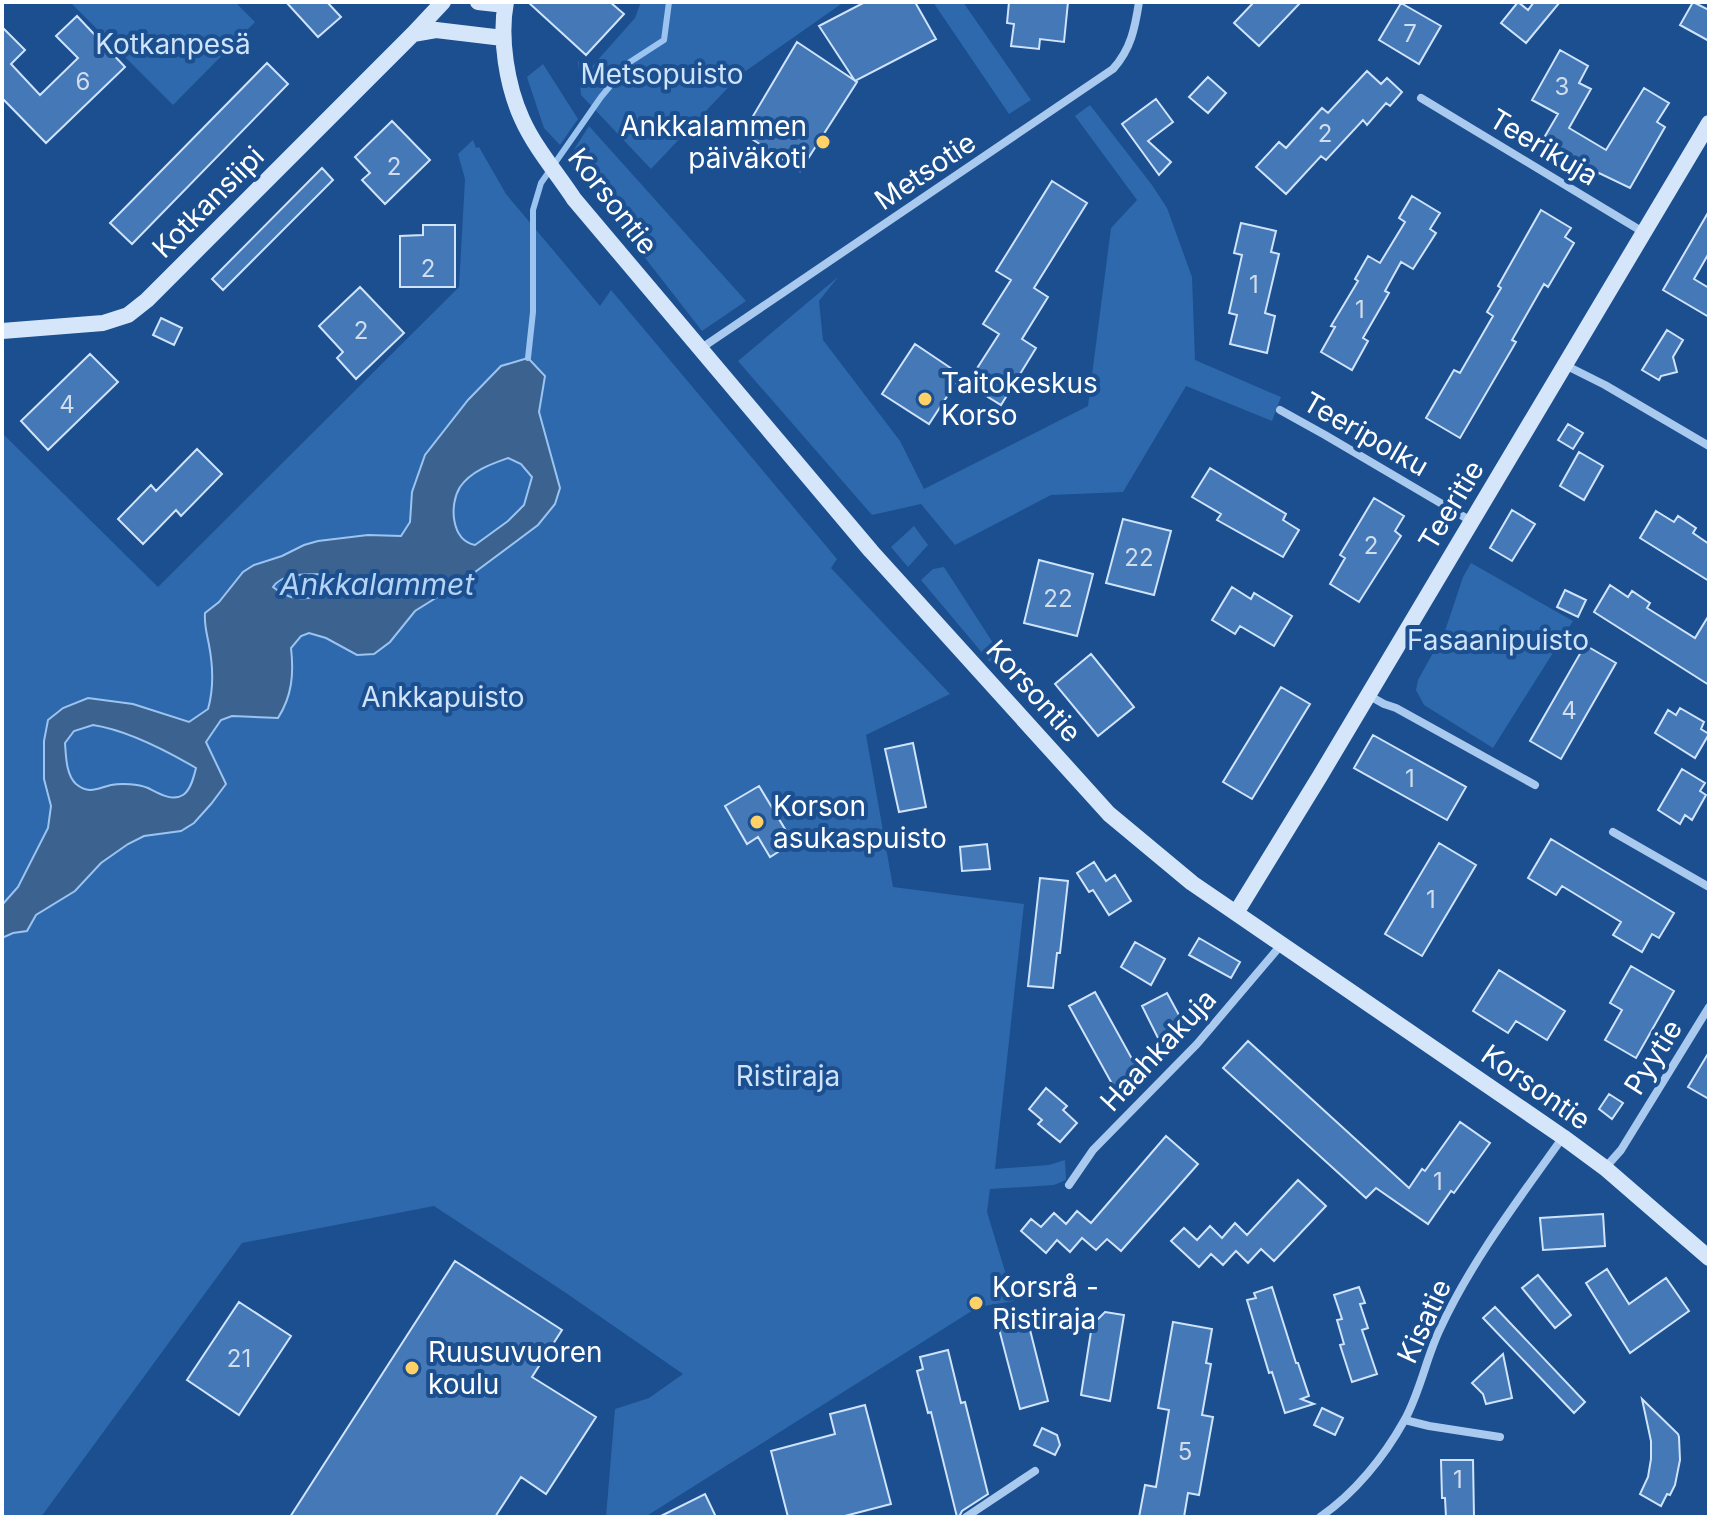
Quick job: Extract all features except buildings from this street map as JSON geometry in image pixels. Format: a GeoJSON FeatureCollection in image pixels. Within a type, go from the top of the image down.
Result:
{"type":"FeatureCollection","features":[{"type":"Feature","properties":{"kind":"main road","name":"Kotkansiipi"},"geometry":{"type":"LineString","coordinates":[[2,331],[103,323],[128,315],[147,300],[443,2],[450,2]]}},
{"type":"Feature","properties":{"kind":"main road"},"geometry":{"type":"LineString","coordinates":[[478,2],[505,4]]}},
{"type":"Feature","properties":{"kind":"main road","name":"Korsontie"},"geometry":{"type":"LineString","coordinates":[[505,4],[503,38],[507,69],[522,119],[574,199],[871,551],[1109,814],[1192,883],[1605,1168],[1709,1258]]}},
{"type":"Feature","properties":{"kind":"main road"},"geometry":{"type":"LineString","coordinates":[[413,34],[436,30],[503,38]]}},
{"type":"Feature","properties":{"kind":"main road","name":"Teeritie"},"geometry":{"type":"LineString","coordinates":[[1236,913],[1709,123]]}},
{"type":"Feature","properties":{"kind":"street","name":"Metsotie"},"geometry":{"type":"LineString","coordinates":[[700,349],[1113,69],[1123,58],[1133,37],[1139,2]]}},
{"type":"Feature","properties":{"kind":"street","name":"Teerikuja"},"geometry":{"type":"LineString","coordinates":[[1421,98],[1644,233]]}},
{"type":"Feature","properties":{"kind":"street"},"geometry":{"type":"LineString","coordinates":[[1565,365],[1709,446]]}},
{"type":"Feature","properties":{"kind":"street","name":"Teeripolku"},"geometry":{"type":"LineString","coordinates":[[1280,410],[1471,522]]}},
{"type":"Feature","properties":{"kind":"street"},"geometry":{"type":"LineString","coordinates":[[1368,695],[1535,785]]}},
{"type":"Feature","properties":{"kind":"street"},"geometry":{"type":"LineString","coordinates":[[1613,832],[1709,887]]}},
{"type":"Feature","properties":{"kind":"street","name":"Haahkakuja"},"geometry":{"type":"LineString","coordinates":[[1069,1185],[1093,1150],[1197,1044],[1281,945]]}},
{"type":"Feature","properties":{"kind":"street","name":"Pyytie"},"geometry":{"type":"LineString","coordinates":[[1605,1168],[1621,1150],[1709,1007]]}},
{"type":"Feature","properties":{"kind":"street","name":"Kisatie"},"geometry":{"type":"LineString","coordinates":[[1320,1517],[1367,1476],[1405,1420],[1440,1329],[1471,1273],[1563,1137]]}},
{"type":"Feature","properties":{"kind":"street"},"geometry":{"type":"LineString","coordinates":[[1405,1420],[1500,1437]]}},
{"type":"Feature","properties":{"kind":"street"},"geometry":{"type":"LineString","coordinates":[[966,1517],[1035,1471]]}},
{"type":"Feature","properties":{"kind":"green space","name":"Kotkanpesä"},"geometry":{"type":"Polygon","coordinates":[[[70,2],[235,2],[255,22],[173,105],[70,2]]]}},
{"type":"Feature","properties":{"kind":"green space","name":"Metsopuisto"},"geometry":{"type":"Polygon","coordinates":[[[641,2],[844,2],[740,75],[651,169],[581,95],[578,61],[588,71],[635,18],[641,2]]]}},
{"type":"Feature","properties":{"kind":"green space"},"geometry":{"type":"Polygon","coordinates":[[[933,2],[963,2],[1031,100],[1009,114],[933,2]]]}},
{"type":"Feature","properties":{"kind":"green space"},"geometry":{"type":"Polygon","coordinates":[[[543,64],[578,119],[560,145],[544,128],[527,77],[543,64]]]}},
{"type":"Feature","properties":{"kind":"green space"},"geometry":{"type":"Polygon","coordinates":[[[1090,105],[1167,208],[1192,277],[1195,360],[1281,397],[1272,421],[1186,386],[1123,492],[1051,495],[955,545],[921,504],[872,515],[738,361],[838,277],[819,301],[823,340],[900,441],[924,489],[1088,406],[1111,228],[1137,200],[1075,116],[1090,105]]]}},
{"type":"Feature","properties":{"kind":"green space"},"geometry":{"type":"Polygon","coordinates":[[[589,126],[746,301],[702,331],[568,159],[589,126]]]}},
{"type":"Feature","properties":{"kind":"green space","name":"Ankkapuisto"},"geometry":{"type":"Polygon","coordinates":[[[473,140],[506,194],[600,306],[611,290],[837,559],[831,568],[950,694],[866,735],[893,887],[1024,904],[995,1169],[1049,1165],[1065,1160],[1066,1180],[1054,1185],[990,1189],[987,1212],[1014,1301],[978,1307],[645,1517],[606,1517],[615,1409],[649,1398],[683,1374],[434,1206],[242,1243],[41,1517],[2,1517],[2,433],[158,587],[459,287],[465,179],[458,154],[473,140]]]}},
{"type":"Feature","properties":{"kind":"green space"},"geometry":{"type":"Polygon","coordinates":[[[914,526],[928,545],[908,567],[891,547],[914,526]]]}},
{"type":"Feature","properties":{"kind":"green space","name":"Fasaanipuisto"},"geometry":{"type":"Polygon","coordinates":[[[1471,563],[1573,621],[1493,748],[1424,705],[1416,690],[1418,680],[1445,631],[1463,577],[1471,563]]]}},
{"type":"Feature","properties":{"kind":"green space"},"geometry":{"type":"Polygon","coordinates":[[[944,567],[1014,676],[989,661],[921,580],[933,569],[944,567]]]}},
{"type":"Feature","properties":{"kind":"water","name":"Ankkalammet"},"geometry":{"type":"Polygon","coordinates":[[[528,358],[545,376],[539,412],[560,488],[555,504],[538,525],[463,581],[415,611],[390,642],[374,654],[357,655],[326,638],[309,633],[301,636],[291,648],[291,684],[278,718],[232,716],[221,720],[206,742],[226,784],[194,823],[181,831],[144,836],[128,844],[101,863],[75,891],[36,915],[27,931],[2,938],[2,905],[18,887],[48,828],[51,806],[44,779],[44,741],[48,720],[63,708],[88,698],[133,704],[189,722],[208,709],[212,669],[205,613],[219,602],[243,572],[304,545],[368,535],[401,536],[410,522],[412,492],[425,455],[468,400],[501,366],[528,358]],[[508,458],[476,472],[460,487],[454,503],[454,521],[467,542],[475,545],[524,505],[532,477],[521,464],[508,458]],[[327,575],[283,579],[273,587],[296,598],[307,598],[321,596],[330,582],[327,575]],[[93,725],[74,731],[65,743],[66,759],[70,776],[85,789],[94,790],[115,784],[135,785],[174,798],[186,793],[190,786],[196,768],[159,748],[119,731],[93,725]]]}},
{"type":"Feature","properties":{"kind":"waterway"},"geometry":{"type":"LineString","coordinates":[[528,358],[533,312],[533,210],[541,183],[601,97],[630,62],[664,40],[669,2]]}},
{"type":"Feature","properties":{"kind":"place","name":"Ankkalammen päiväkoti"},"geometry":{"type":"Point","coordinates":[823,142]}},
{"type":"Feature","properties":{"kind":"place","name":"Taitokeskus Korso"},"geometry":{"type":"Point","coordinates":[925,399]}},
{"type":"Feature","properties":{"kind":"place","name":"Korson asukaspuisto"},"geometry":{"type":"Point","coordinates":[757,822]}},
{"type":"Feature","properties":{"kind":"place","name":"Korsrå - Ristiraja"},"geometry":{"type":"Point","coordinates":[976,1303]}},
{"type":"Feature","properties":{"kind":"place","name":"Ruusuvuoren koulu"},"geometry":{"type":"Point","coordinates":[412,1368]}},
{"type":"Feature","properties":{"kind":"park label","name":"Ristiraja"},"geometry":{"type":"Point","coordinates":[788,1076]}}]}
